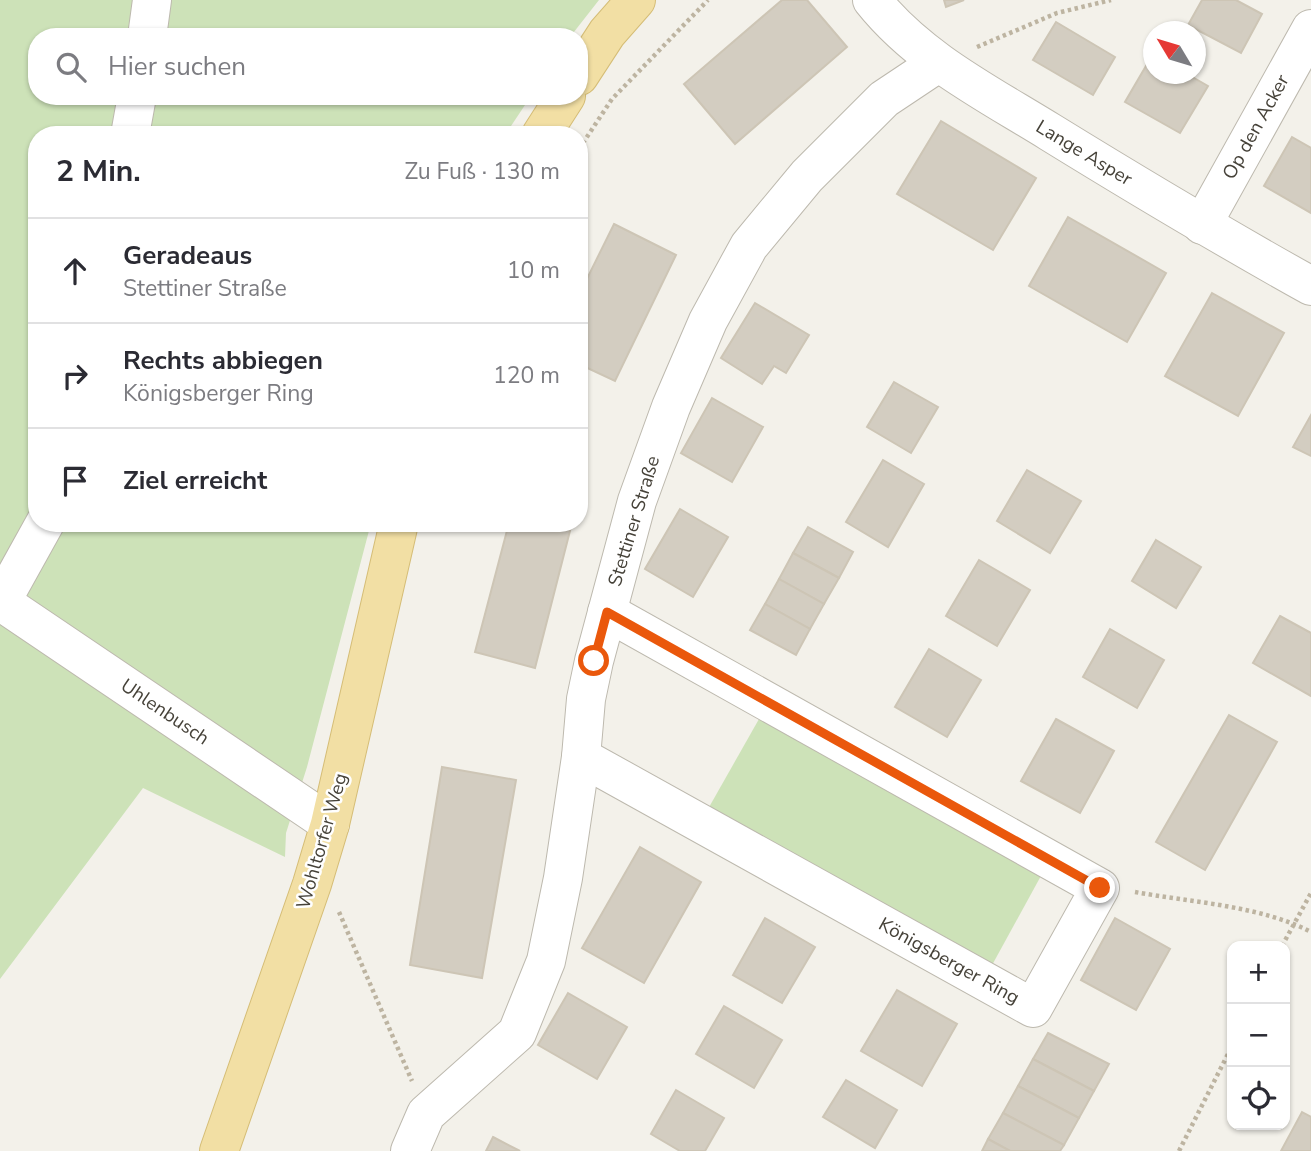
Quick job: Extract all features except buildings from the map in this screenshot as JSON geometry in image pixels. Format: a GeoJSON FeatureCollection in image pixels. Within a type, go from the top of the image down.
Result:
{"type":"FeatureCollection","features":[{"type":"Feature","properties":{"kind":"main road"},"geometry":{"type":"LineString","coordinates":[[588,62],[607,33],[636,0]]}},
{"type":"Feature","properties":{"kind":"main road"},"geometry":{"type":"LineString","coordinates":[[547,126],[560,105]]}},
{"type":"Feature","properties":{"kind":"main road","name":"Wohltorfer Weg"},"geometry":{"type":"LineString","coordinates":[[219,1151],[312,884],[330,824],[397,532]]}},
{"type":"Feature","properties":{"kind":"street"},"geometry":{"type":"LineString","coordinates":[[148,28],[152,0]]}},
{"type":"Feature","properties":{"kind":"street","name":"Lange Asper"},"geometry":{"type":"LineString","coordinates":[[872,0],[892,25],[938,63],[1202,225],[1311,286]]}},
{"type":"Feature","properties":{"kind":"street","name":"Op den Acker"},"geometry":{"type":"LineString","coordinates":[[1202,225],[1311,29]]}},
{"type":"Feature","properties":{"kind":"street","name":"Stettiner Straße"},"geometry":{"type":"LineString","coordinates":[[410,1151],[426,1114],[517,1033],[546,961],[581,757],[586,699],[607,612],[637,501],[671,407],[708,321],[749,246],[807,176],[884,99],[938,63]]}},
{"type":"Feature","properties":{"kind":"street"},"geometry":{"type":"LineString","coordinates":[[132,126],[136,105]]}},
{"type":"Feature","properties":{"kind":"street"},"geometry":{"type":"LineString","coordinates":[[1,602],[40,532]]}},
{"type":"Feature","properties":{"kind":"street","name":"Uhlenbusch"},"geometry":{"type":"LineString","coordinates":[[1,602],[330,824]]}},
{"type":"Feature","properties":{"kind":"street"},"geometry":{"type":"LineString","coordinates":[[607,612],[1100,888]]}},
{"type":"Feature","properties":{"kind":"street","name":"Königsberger Ring"},"geometry":{"type":"LineString","coordinates":[[581,757],[1033,1007],[1100,888]]}},
{"type":"Feature","properties":{"kind":"path"},"geometry":{"type":"LineString","coordinates":[[588,135],[611,99],[708,0]]}},
{"type":"Feature","properties":{"kind":"path"},"geometry":{"type":"LineString","coordinates":[[938,63],[1057,13],[1111,0]]}},
{"type":"Feature","properties":{"kind":"path"},"geometry":{"type":"LineString","coordinates":[[1100,888],[1265,915],[1294,923],[1311,932]]}},
{"type":"Feature","properties":{"kind":"path"},"geometry":{"type":"LineString","coordinates":[[1285,941],[1311,893]]}},
{"type":"Feature","properties":{"kind":"path"},"geometry":{"type":"LineString","coordinates":[[338,911],[426,1114]]}},
{"type":"Feature","properties":{"kind":"path"},"geometry":{"type":"LineString","coordinates":[[1179,1151],[1227,1056]]}},
{"type":"Feature","properties":{"kind":"green space"},"geometry":{"type":"Polygon","coordinates":[[[0,0],[599,0],[577,28],[28,28],[28,105],[525,105],[511,126],[28,126],[28,532],[369,532],[307,767],[286,833],[285,857],[143,788],[0,979],[0,0]]]}},
{"type":"Feature","properties":{"kind":"green space"},"geometry":{"type":"Polygon","coordinates":[[[759,719],[1042,874],[991,967],[708,809],[759,719]]]}},
{"type":"Feature","properties":{"kind":"route"},"geometry":{"type":"LineString","coordinates":[[594,661],[607,612],[1100,888]]}}]}
